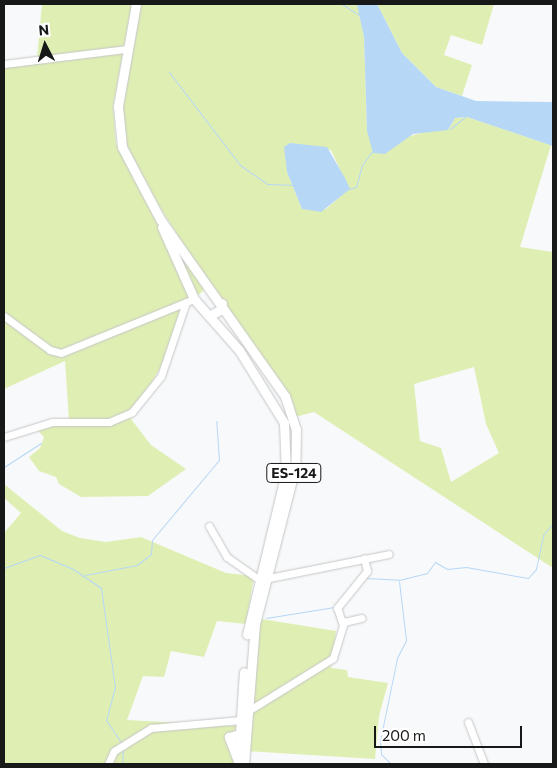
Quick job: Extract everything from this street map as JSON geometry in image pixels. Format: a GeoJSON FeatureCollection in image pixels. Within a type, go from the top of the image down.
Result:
{"type":"FeatureCollection","features":[{"type":"Feature","properties":{"kind":"main road","name":"ES-124"},"geometry":{"type":"LineString","coordinates":[[136,4],[118,106],[120,134],[130,164],[160,219],[188,284],[190,300],[208,316],[271,395],[286,431],[286,472],[249,624],[241,720],[243,733]]}},
{"type":"Feature","properties":{"kind":"main road","name":"ES-124"},"geometry":{"type":"LineString","coordinates":[[160,219],[203,275],[284,396],[296,429],[295,468],[261,579],[253,637],[248,711],[243,733],[240,763]]}},
{"type":"Feature","properties":{"kind":"main road"},"geometry":{"type":"LineString","coordinates":[[188,284],[203,275]]}},
{"type":"Feature","properties":{"kind":"main road"},"geometry":{"type":"LineString","coordinates":[[208,316],[220,310],[222,303]]}},
{"type":"Feature","properties":{"kind":"main road"},"geometry":{"type":"LineString","coordinates":[[240,763],[229,741],[243,733]]}},
{"type":"Feature","properties":{"kind":"street"},"geometry":{"type":"LineString","coordinates":[[4,64],[127,49]]}},
{"type":"Feature","properties":{"kind":"street"},"geometry":{"type":"LineString","coordinates":[[4,316],[61,353],[190,300]]}},
{"type":"Feature","properties":{"kind":"street"},"geometry":{"type":"LineString","coordinates":[[4,437],[43,424],[109,422],[132,412],[160,376],[190,300]]}},
{"type":"Feature","properties":{"kind":"street"},"geometry":{"type":"LineString","coordinates":[[209,526],[227,557],[261,579],[389,554]]}},
{"type":"Feature","properties":{"kind":"street"},"geometry":{"type":"LineString","coordinates":[[342,625],[337,608],[363,578],[368,567],[364,558]]}},
{"type":"Feature","properties":{"kind":"street"},"geometry":{"type":"LineString","coordinates":[[248,711],[333,658],[342,625],[348,618],[362,618]]}},
{"type":"Feature","properties":{"kind":"street"},"geometry":{"type":"LineString","coordinates":[[108,764],[114,750],[151,728],[241,720]]}},
{"type":"Feature","properties":{"kind":"street"},"geometry":{"type":"LineString","coordinates":[[468,722],[484,764]]}},
{"type":"Feature","properties":{"kind":"green space"},"geometry":{"type":"Polygon","coordinates":[[[42,4],[132,4],[113,106],[116,144],[143,197],[204,290],[189,303],[177,338],[131,419],[151,445],[186,469],[148,496],[81,497],[59,484],[56,477],[39,471],[29,457],[40,448],[44,437],[38,431],[47,422],[69,421],[65,361],[4,389],[4,61],[37,58],[42,4]]]}},
{"type":"Feature","properties":{"kind":"green space"},"geometry":{"type":"Polygon","coordinates":[[[141,4],[358,4],[364,37],[367,131],[403,138],[440,128],[448,130],[455,118],[467,117],[551,145],[520,247],[553,252],[553,568],[314,412],[295,417],[159,206],[125,142],[121,114],[141,4]],[[290,143],[287,172],[302,209],[326,209],[349,189],[331,150],[290,143]],[[474,367],[414,384],[420,441],[441,448],[451,482],[499,453],[486,424],[474,367]]]}},
{"type":"Feature","properties":{"kind":"green space"},"geometry":{"type":"Polygon","coordinates":[[[377,4],[494,4],[482,45],[451,35],[444,55],[472,65],[462,96],[436,87],[402,53],[377,4]]]}},
{"type":"Feature","properties":{"kind":"green space"},"geometry":{"type":"Polygon","coordinates":[[[4,484],[62,531],[80,538],[106,542],[141,537],[226,573],[254,576],[246,624],[217,621],[204,657],[171,651],[164,677],[143,676],[127,720],[238,726],[235,764],[4,764],[4,533],[21,513],[4,498],[4,484]]]}},
{"type":"Feature","properties":{"kind":"green space"},"geometry":{"type":"Polygon","coordinates":[[[255,618],[336,631],[331,668],[347,670],[348,677],[388,683],[379,716],[375,759],[245,751],[255,618]]]}},
{"type":"Feature","properties":{"kind":"water"},"geometry":{"type":"Polygon","coordinates":[[[377,4],[402,53],[436,87],[476,101],[553,102],[553,146],[467,117],[455,118],[448,130],[413,134],[385,154],[373,153],[367,131],[364,37],[357,5],[377,4]]]}},
{"type":"Feature","properties":{"kind":"water"},"geometry":{"type":"Polygon","coordinates":[[[290,143],[327,147],[350,189],[321,212],[302,209],[287,172],[284,147],[290,143]]]}},
{"type":"Feature","properties":{"kind":"waterway"},"geometry":{"type":"LineString","coordinates":[[342,4],[359,15]]}},
{"type":"Feature","properties":{"kind":"waterway"},"geometry":{"type":"LineString","coordinates":[[169,72],[240,165],[267,184],[295,185]]}},
{"type":"Feature","properties":{"kind":"waterway"},"geometry":{"type":"LineString","coordinates":[[450,129],[465,117]]}},
{"type":"Feature","properties":{"kind":"waterway"},"geometry":{"type":"LineString","coordinates":[[349,189],[356,187],[362,165],[372,151]]}},
{"type":"Feature","properties":{"kind":"waterway"},"geometry":{"type":"LineString","coordinates":[[85,575],[137,565],[151,554],[152,540],[219,460],[216,421]]}},
{"type":"Feature","properties":{"kind":"waterway"},"geometry":{"type":"LineString","coordinates":[[4,467],[41,443]]}},
{"type":"Feature","properties":{"kind":"waterway"},"geometry":{"type":"LineString","coordinates":[[366,578],[399,580],[427,573],[435,562],[447,569],[466,567],[528,578],[536,569],[543,535],[553,523]]}},
{"type":"Feature","properties":{"kind":"waterway"},"geometry":{"type":"LineString","coordinates":[[4,568],[40,555],[73,569],[101,588],[115,687],[106,720],[122,744]]}},
{"type":"Feature","properties":{"kind":"waterway"},"geometry":{"type":"LineString","coordinates":[[350,587],[357,579]]}},
{"type":"Feature","properties":{"kind":"waterway"},"geometry":{"type":"LineString","coordinates":[[391,764],[381,754],[380,741],[397,658],[406,640],[399,581]]}},
{"type":"Feature","properties":{"kind":"waterway"},"geometry":{"type":"LineString","coordinates":[[266,618],[334,607]]}},
{"type":"Feature","properties":{"kind":"waterway"},"geometry":{"type":"LineString","coordinates":[[122,764],[123,748]]}}]}
